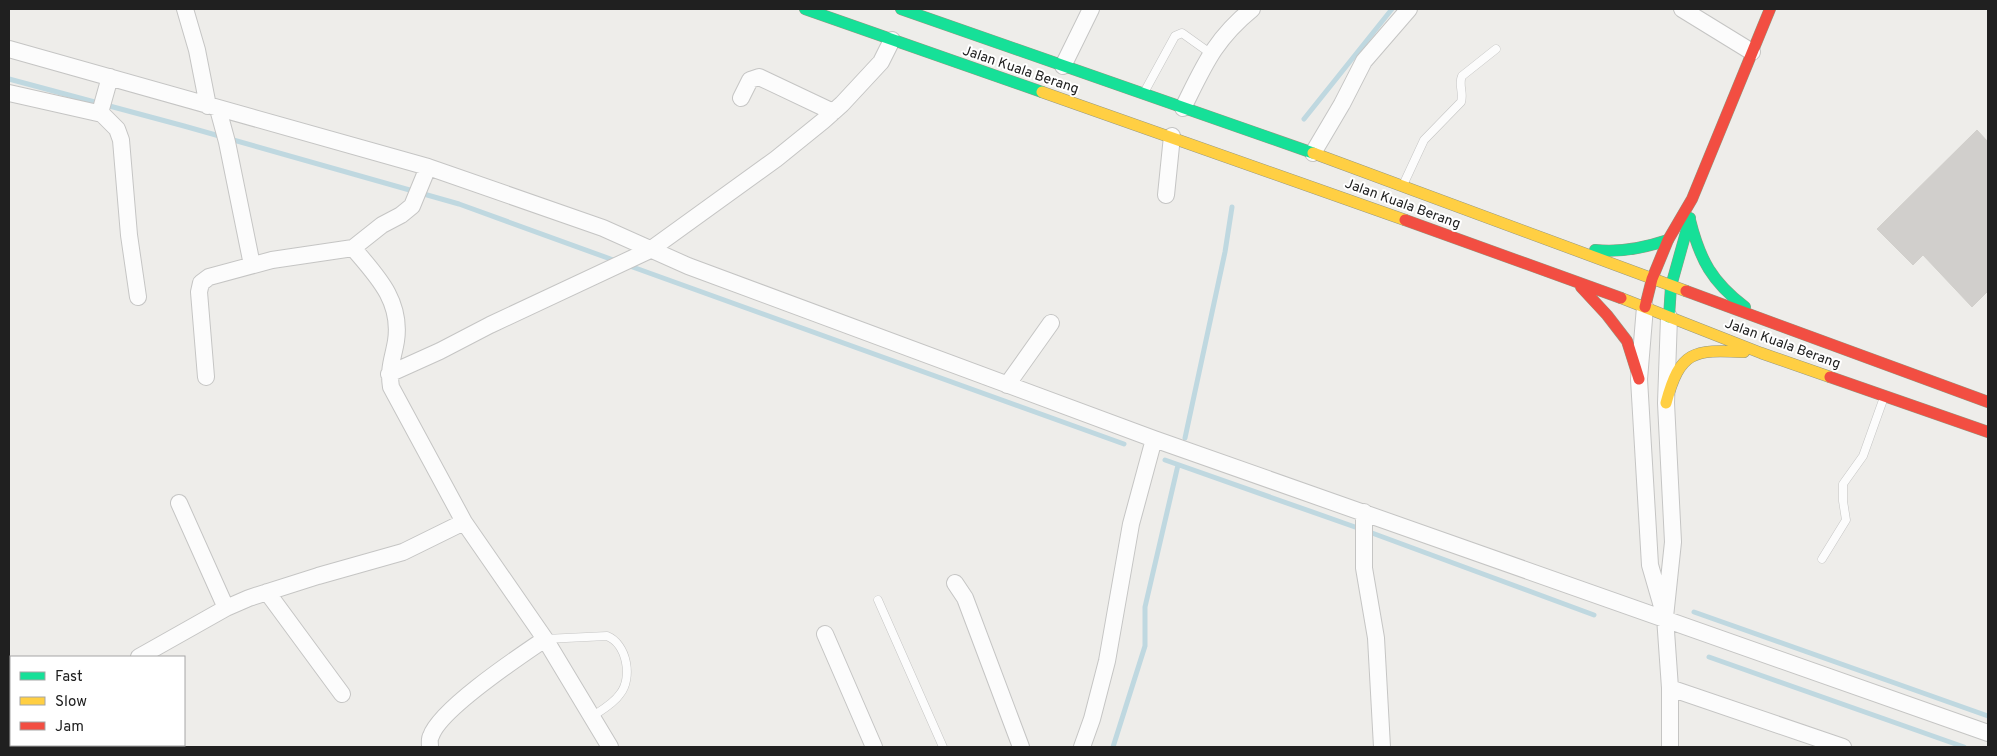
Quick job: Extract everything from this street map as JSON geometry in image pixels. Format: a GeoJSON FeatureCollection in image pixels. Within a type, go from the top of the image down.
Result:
{"type":"FeatureCollection","features":[{"type":"Feature","properties":{"kind":"main road","name":"Jalan Kuala Berang"},"geometry":{"type":"LineString","coordinates":[[804,9],[1285,176],[1577,282],[1760,353],[1988,432]]}},
{"type":"Feature","properties":{"kind":"main road","name":"Jalan Kuala Berang"},"geometry":{"type":"LineString","coordinates":[[900,9],[1313,153],[1988,402]]}},
{"type":"Feature","properties":{"kind":"main road"},"geometry":{"type":"LineString","coordinates":[[1645,308],[1652,279],[1668,240],[1692,199],[1770,9]]}},
{"type":"Feature","properties":{"kind":"main road"},"geometry":{"type":"LineString","coordinates":[[1669,317],[1671,286],[1690,220],[1692,199]]}},
{"type":"Feature","properties":{"kind":"main road"},"geometry":{"type":"LineString","coordinates":[[1690,220],[1699,254],[1708,270],[1734,300],[1759,317]]}},
{"type":"Feature","properties":{"kind":"main road"},"geometry":{"type":"LineString","coordinates":[[1566,246],[1616,252],[1633,250],[1668,240]]}},
{"type":"Feature","properties":{"kind":"main road"},"geometry":{"type":"LineString","coordinates":[[1577,282],[1607,315],[1627,341],[1639,379]]}},
{"type":"Feature","properties":{"kind":"main road"},"geometry":{"type":"LineString","coordinates":[[1666,403],[1672,378],[1678,366],[1685,358],[1708,351],[1725,350],[1760,353]]}},
{"type":"Feature","properties":{"kind":"street"},"geometry":{"type":"LineString","coordinates":[[185,9],[216,113],[227,142],[252,265]]}},
{"type":"Feature","properties":{"kind":"street"},"geometry":{"type":"LineString","coordinates":[[1063,66],[1090,9]]}},
{"type":"Feature","properties":{"kind":"street"},"geometry":{"type":"LineString","coordinates":[[1183,108],[1210,53],[1224,34],[1252,9]]}},
{"type":"Feature","properties":{"kind":"street"},"geometry":{"type":"LineString","coordinates":[[1313,153],[1342,104],[1364,61],[1409,9]]}},
{"type":"Feature","properties":{"kind":"street"},"geometry":{"type":"LineString","coordinates":[[1682,9],[1752,52]]}},
{"type":"Feature","properties":{"kind":"street"},"geometry":{"type":"LineString","coordinates":[[388,374],[440,351],[490,325],[645,252],[776,160],[833,112],[881,62],[892,40]]}},
{"type":"Feature","properties":{"kind":"street"},"geometry":{"type":"LineString","coordinates":[[9,49],[108,83],[426,173],[602,228],[645,252],[688,266],[1154,439],[1665,617],[1988,733]]}},
{"type":"Feature","properties":{"kind":"street"},"geometry":{"type":"LineString","coordinates":[[741,98],[750,80],[759,77],[833,112]]}},
{"type":"Feature","properties":{"kind":"street"},"geometry":{"type":"LineString","coordinates":[[102,111],[108,83]]}},
{"type":"Feature","properties":{"kind":"street"},"geometry":{"type":"LineString","coordinates":[[9,93],[102,111],[117,129],[120,140],[129,235],[138,297]]}},
{"type":"Feature","properties":{"kind":"street"},"geometry":{"type":"LineString","coordinates":[[1166,195],[1172,136]]}},
{"type":"Feature","properties":{"kind":"street"},"geometry":{"type":"LineString","coordinates":[[206,377],[199,292],[201,284],[209,277],[272,260],[353,248],[382,225],[401,216],[412,206],[426,173]]}},
{"type":"Feature","properties":{"kind":"street"},"geometry":{"type":"LineString","coordinates":[[353,248],[384,284],[396,318],[396,343],[388,374],[390,387],[396,400],[464,522],[545,639],[610,747]]}},
{"type":"Feature","properties":{"kind":"street"},"geometry":{"type":"LineString","coordinates":[[1645,308],[1639,379],[1650,565],[1665,617]]}},
{"type":"Feature","properties":{"kind":"street"},"geometry":{"type":"LineString","coordinates":[[1669,317],[1666,403],[1673,542],[1665,617],[1670,688],[1670,747]]}},
{"type":"Feature","properties":{"kind":"street"},"geometry":{"type":"LineString","coordinates":[[1007,385],[1052,323]]}},
{"type":"Feature","properties":{"kind":"street"},"geometry":{"type":"LineString","coordinates":[[1082,747],[1092,719],[1107,661],[1131,524],[1154,439]]}},
{"type":"Feature","properties":{"kind":"street"},"geometry":{"type":"LineString","coordinates":[[179,503],[226,608]]}},
{"type":"Feature","properties":{"kind":"street"},"geometry":{"type":"LineString","coordinates":[[1364,512],[1364,568],[1376,638],[1382,747]]}},
{"type":"Feature","properties":{"kind":"street"},"geometry":{"type":"LineString","coordinates":[[141,656],[226,608],[267,592],[403,552],[464,522]]}},
{"type":"Feature","properties":{"kind":"street"},"geometry":{"type":"LineString","coordinates":[[955,583],[960,587],[965,598],[1021,747]]}},
{"type":"Feature","properties":{"kind":"street"},"geometry":{"type":"LineString","coordinates":[[267,592],[342,694]]}},
{"type":"Feature","properties":{"kind":"street"},"geometry":{"type":"LineString","coordinates":[[825,634],[874,747]]}},
{"type":"Feature","properties":{"kind":"street"},"geometry":{"type":"LineString","coordinates":[[430,747],[430,737],[434,729],[449,712],[498,672],[545,639]]}},
{"type":"Feature","properties":{"kind":"street"},"geometry":{"type":"LineString","coordinates":[[1670,688],[1843,747]]}},
{"type":"Feature","properties":{"kind":"lane"},"geometry":{"type":"LineString","coordinates":[[1143,94],[1175,36],[1178,34],[1182,33],[1210,53]]}},
{"type":"Feature","properties":{"kind":"lane"},"geometry":{"type":"LineString","coordinates":[[1402,187],[1424,140],[1461,102],[1460,80],[1462,76],[1496,49]]}},
{"type":"Feature","properties":{"kind":"lane"},"geometry":{"type":"LineString","coordinates":[[1822,559],[1846,520],[1842,501],[1843,484],[1862,456],[1884,396]]}},
{"type":"Feature","properties":{"kind":"lane"},"geometry":{"type":"LineString","coordinates":[[878,600],[943,747]]}},
{"type":"Feature","properties":{"kind":"lane"},"geometry":{"type":"LineString","coordinates":[[545,639],[607,636],[619,645],[624,655],[627,671],[624,686],[617,698],[592,716]]}},
{"type":"Feature","properties":{"kind":"building"},"geometry":{"type":"Polygon","coordinates":[[[1977,130],[1988,142],[1988,291],[1972,307],[1923,255],[1913,265],[1877,229],[1977,130]]]}},
{"type":"Feature","properties":{"kind":"waterway"},"geometry":{"type":"LineString","coordinates":[[1304,119],[1392,9]]}},
{"type":"Feature","properties":{"kind":"waterway"},"geometry":{"type":"LineString","coordinates":[[9,79],[184,126],[459,204],[616,261]]}},
{"type":"Feature","properties":{"kind":"waterway"},"geometry":{"type":"LineString","coordinates":[[1185,438],[1225,252],[1232,207]]}},
{"type":"Feature","properties":{"kind":"waterway"},"geometry":{"type":"LineString","coordinates":[[627,265],[1124,444]]}},
{"type":"Feature","properties":{"kind":"waterway"},"geometry":{"type":"LineString","coordinates":[[1165,460],[1355,527]]}},
{"type":"Feature","properties":{"kind":"waterway"},"geometry":{"type":"LineString","coordinates":[[1113,747],[1145,646],[1145,607],[1178,465]]}},
{"type":"Feature","properties":{"kind":"waterway"},"geometry":{"type":"LineString","coordinates":[[1372,533],[1594,615]]}},
{"type":"Feature","properties":{"kind":"waterway"},"geometry":{"type":"LineString","coordinates":[[1694,612],[1988,716]]}},
{"type":"Feature","properties":{"kind":"waterway"},"geometry":{"type":"LineString","coordinates":[[1709,657],[1964,747]]}},
{"type":"Feature","properties":{"kind":"traffic: fast"},"geometry":{"type":"LineString","coordinates":[[805,9],[1042,92]]}},
{"type":"Feature","properties":{"kind":"traffic: fast"},"geometry":{"type":"LineString","coordinates":[[901,9],[1313,153]]}},
{"type":"Feature","properties":{"kind":"traffic: fast"},"geometry":{"type":"LineString","coordinates":[[1669,317],[1671,286],[1690,218]]}},
{"type":"Feature","properties":{"kind":"traffic: fast"},"geometry":{"type":"LineString","coordinates":[[1690,220],[1698,247],[1709,269],[1724,288],[1745,307]]}},
{"type":"Feature","properties":{"kind":"traffic: fast"},"geometry":{"type":"LineString","coordinates":[[1595,250],[1614,251],[1632,249],[1668,240]]}},
{"type":"Feature","properties":{"kind":"traffic: slow"},"geometry":{"type":"LineString","coordinates":[[1042,92],[1405,220]]}},
{"type":"Feature","properties":{"kind":"traffic: slow"},"geometry":{"type":"LineString","coordinates":[[1313,153],[1686,291]]}},
{"type":"Feature","properties":{"kind":"traffic: slow"},"geometry":{"type":"LineString","coordinates":[[1621,298],[1761,353],[1830,377]]}},
{"type":"Feature","properties":{"kind":"traffic: slow"},"geometry":{"type":"LineString","coordinates":[[1666,403],[1677,373],[1683,363],[1691,357],[1712,351],[1744,352]]}},
{"type":"Feature","properties":{"kind":"traffic: jam"},"geometry":{"type":"LineString","coordinates":[[1645,307],[1652,279],[1668,240],[1692,199],[1770,9]]}},
{"type":"Feature","properties":{"kind":"traffic: jam"},"geometry":{"type":"LineString","coordinates":[[1405,220],[1621,298]]}},
{"type":"Feature","properties":{"kind":"traffic: jam"},"geometry":{"type":"LineString","coordinates":[[1581,287],[1607,315],[1627,341],[1639,379]]}},
{"type":"Feature","properties":{"kind":"traffic: jam"},"geometry":{"type":"LineString","coordinates":[[1686,291],[1988,402]]}},
{"type":"Feature","properties":{"kind":"traffic: jam"},"geometry":{"type":"LineString","coordinates":[[1830,377],[1988,432]]}}]}
